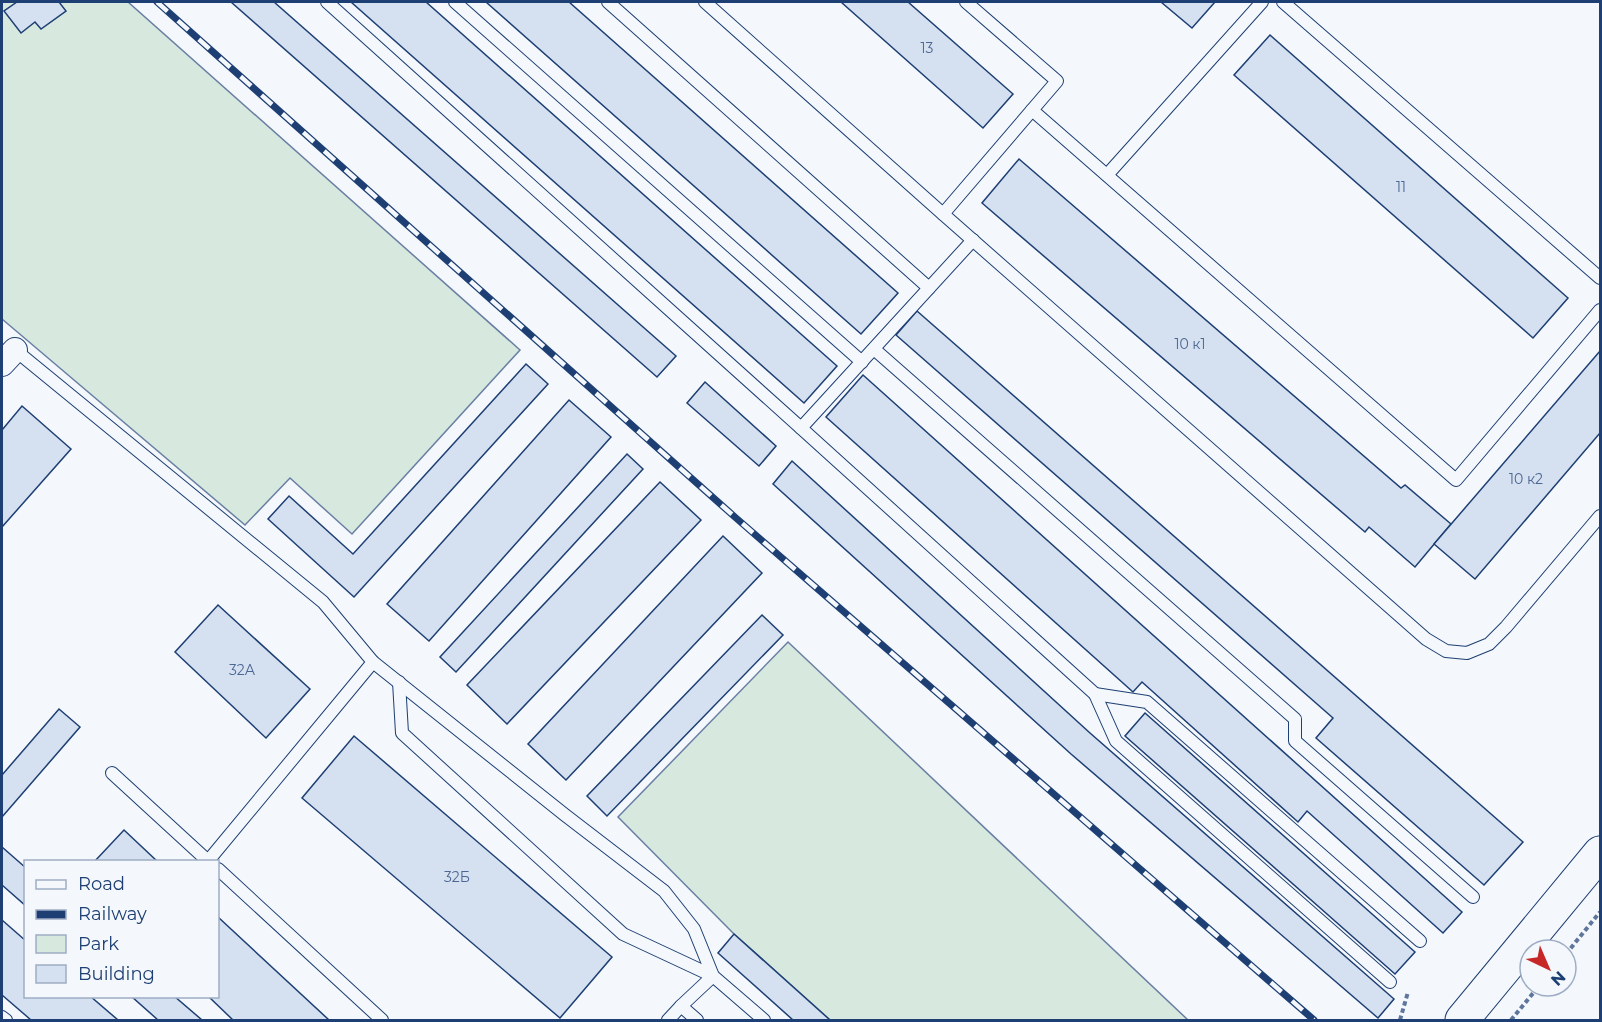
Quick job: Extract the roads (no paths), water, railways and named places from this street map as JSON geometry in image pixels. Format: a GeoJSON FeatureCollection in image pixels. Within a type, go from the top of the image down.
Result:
{"type":"FeatureCollection","features":[{"type":"Feature","properties":{"kind":"main road"},"geometry":{"type":"LineString","coordinates":[[1462,1020],[1600,853]]}},
{"type":"Feature","properties":{"kind":"lane"},"geometry":{"type":"LineString","coordinates":[[327,2],[1095,694],[1116,741],[1390,982]]}},
{"type":"Feature","properties":{"kind":"lane"},"geometry":{"type":"LineString","coordinates":[[455,2],[862,362]]}},
{"type":"Feature","properties":{"kind":"lane"},"geometry":{"type":"LineString","coordinates":[[608,2],[929,288]]}},
{"type":"Feature","properties":{"kind":"lane"},"geometry":{"type":"LineString","coordinates":[[705,2],[1426,639],[1446,651],[1467,652],[1489,644],[1600,516]]}},
{"type":"Feature","properties":{"kind":"lane"},"geometry":{"type":"LineString","coordinates":[[943,214],[1057,81],[966,2]]}},
{"type":"Feature","properties":{"kind":"lane"},"geometry":{"type":"LineString","coordinates":[[1107,175],[1262,2]]}},
{"type":"Feature","properties":{"kind":"lane"},"geometry":{"type":"LineString","coordinates":[[1283,2],[1600,278]]}},
{"type":"Feature","properties":{"kind":"lane"},"geometry":{"type":"LineString","coordinates":[[1032,110],[1456,480],[1600,310]]}},
{"type":"Feature","properties":{"kind":"lane"},"geometry":{"type":"LineString","coordinates":[[801,428],[973,240]]}},
{"type":"Feature","properties":{"kind":"lane"},"geometry":{"type":"LineString","coordinates":[[874,349],[1296,719],[1295,741],[1473,897]]}},
{"type":"Feature","properties":{"kind":"lane"},"geometry":{"type":"LineString","coordinates":[[8,357],[323,602],[373,662],[664,891],[694,929],[713,976]]}},
{"type":"Feature","properties":{"kind":"lane"},"geometry":{"type":"LineString","coordinates":[[210,860],[373,662]]}},
{"type":"Feature","properties":{"kind":"lane"},"geometry":{"type":"LineString","coordinates":[[399,682],[402,733],[623,934],[713,976],[764,1020]]}},
{"type":"Feature","properties":{"kind":"lane"},"geometry":{"type":"LineString","coordinates":[[1095,694],[1147,702],[1420,941]]}},
{"type":"Feature","properties":{"kind":"lane"},"geometry":{"type":"LineString","coordinates":[[112,772],[208,860]]}},
{"type":"Feature","properties":{"kind":"lane"},"geometry":{"type":"LineString","coordinates":[[219,870],[382,1020]]}},
{"type":"Feature","properties":{"kind":"lane"},"geometry":{"type":"LineString","coordinates":[[668,1020],[713,976]]}},
{"type":"Feature","properties":{"kind":"lane"},"geometry":{"type":"LineString","coordinates":[[681,1005],[697,1020]]}},
{"type":"Feature","properties":{"kind":"lane"},"geometry":{"type":"LineString","coordinates":[[2,1017],[6,1020]]}},
{"type":"Feature","properties":{"kind":"railway"},"geometry":{"type":"LineString","coordinates":[[157,2],[736,518],[1314,1020]]}}]}
